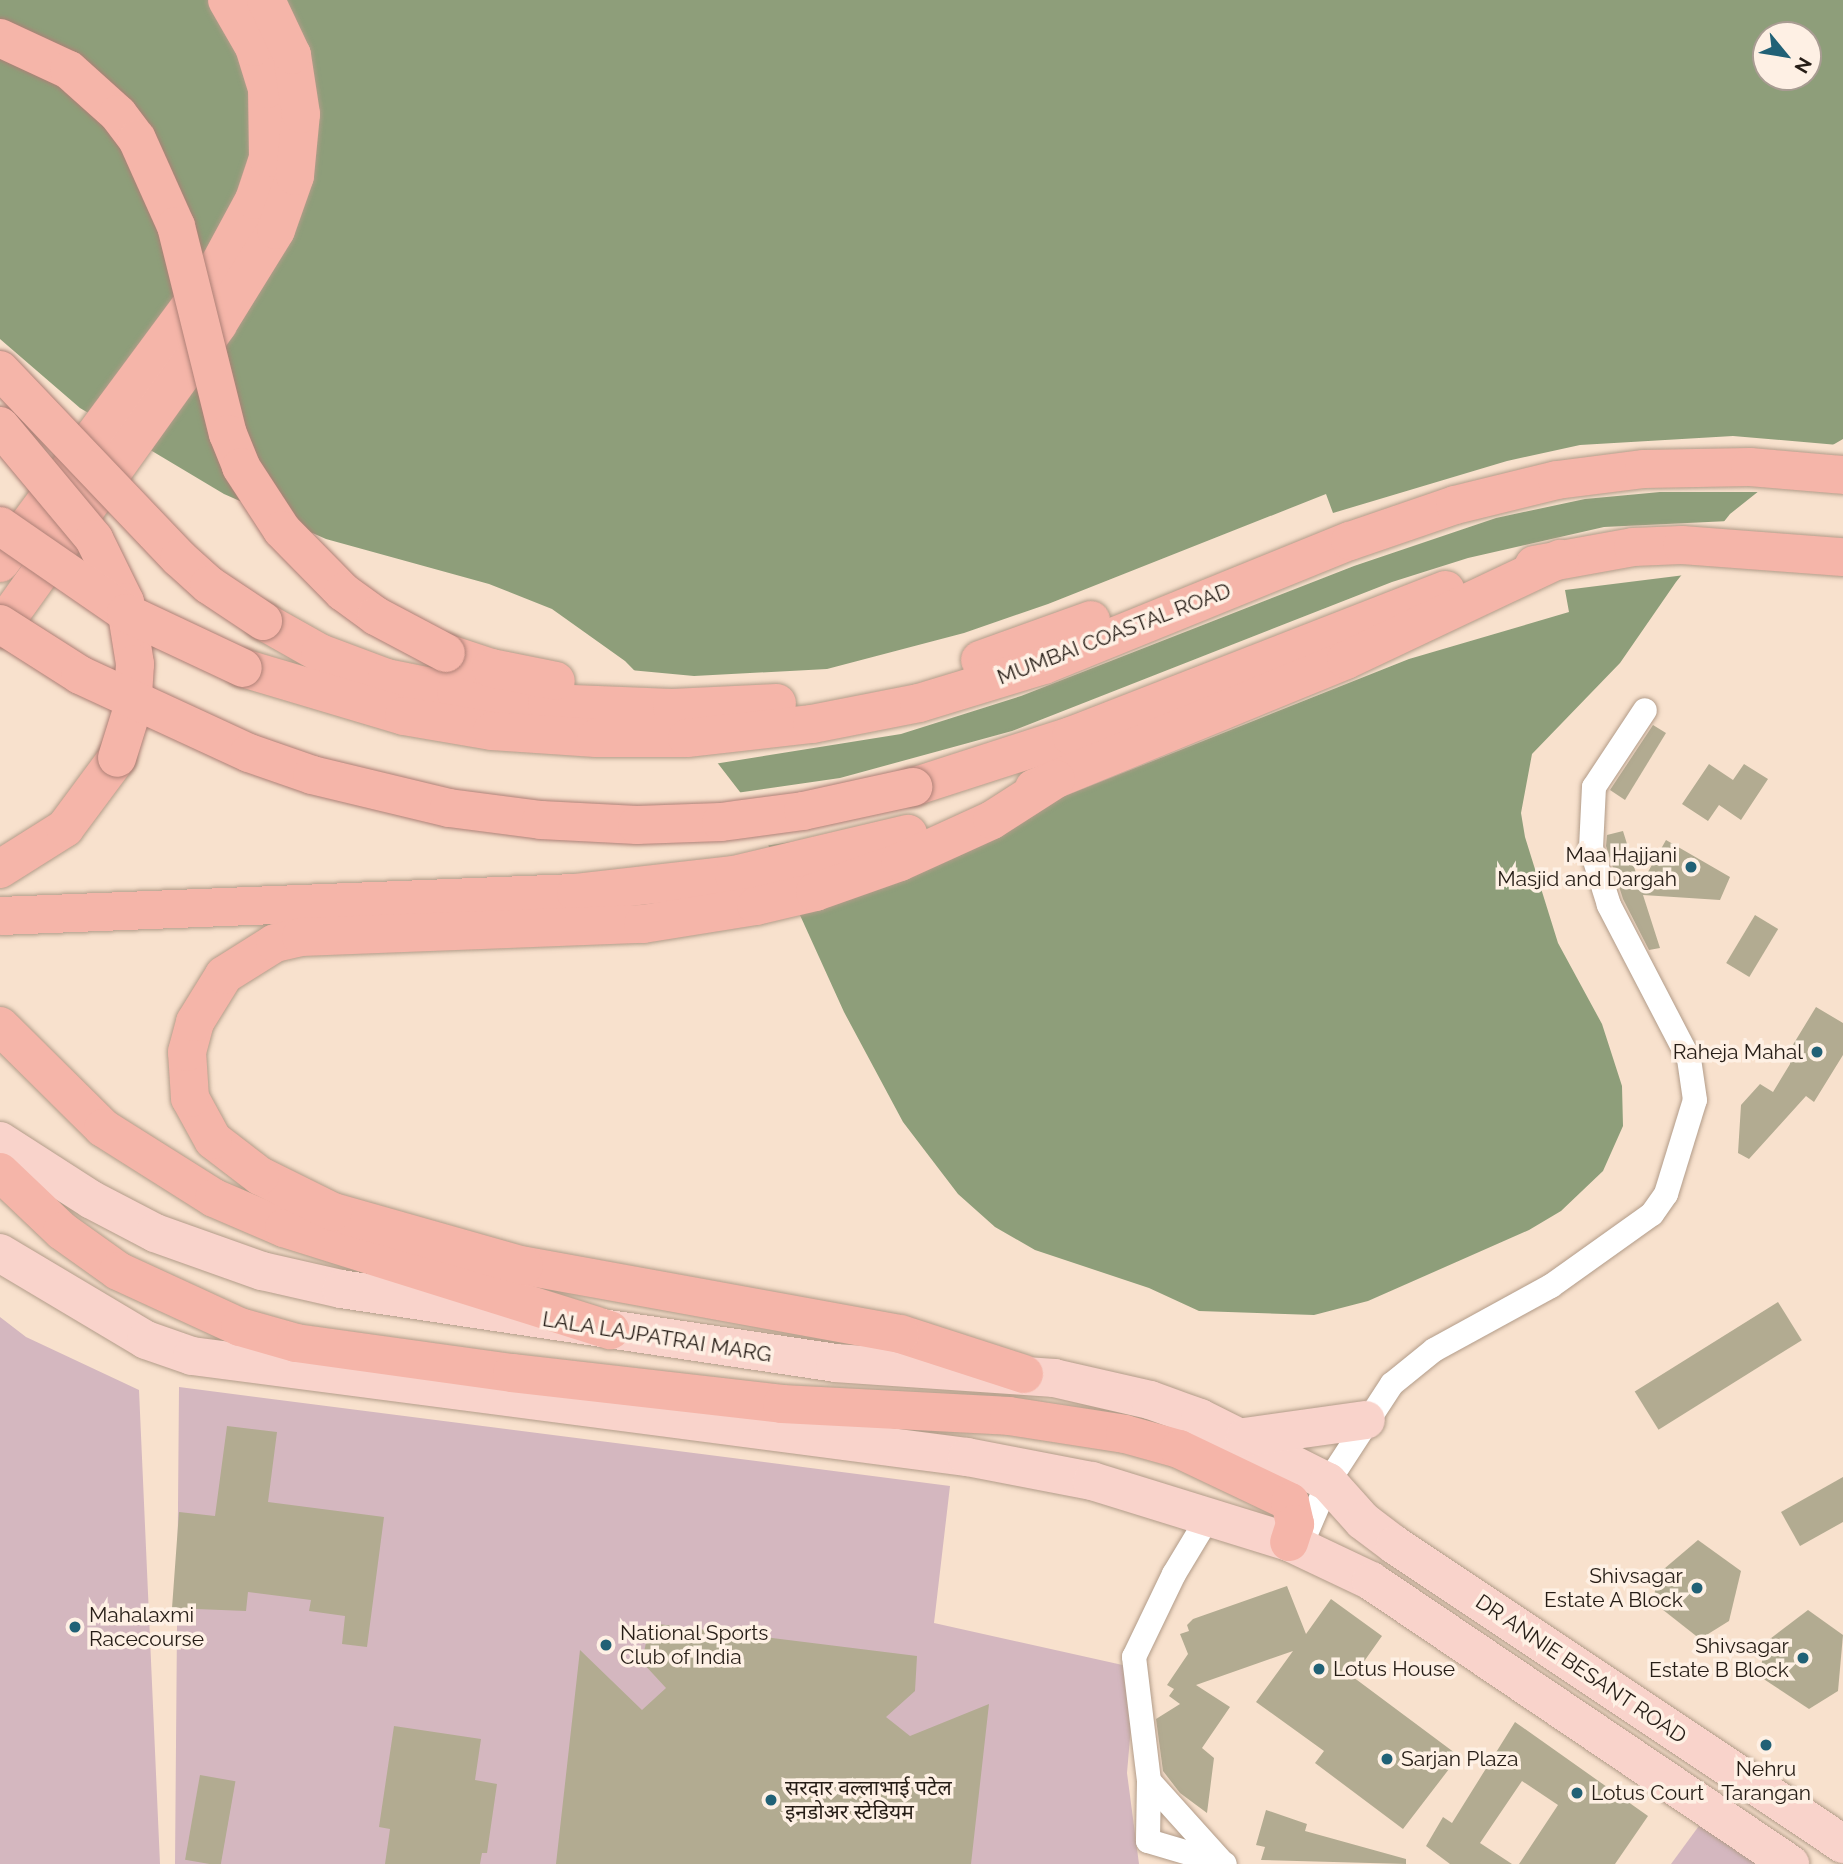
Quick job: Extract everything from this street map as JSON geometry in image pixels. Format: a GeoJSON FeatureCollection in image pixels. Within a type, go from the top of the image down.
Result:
{"type":"FeatureCollection","features":[{"type":"Feature","properties":{"kind":"highway"},"geometry":{"type":"LineString","coordinates":[[0,563],[215,272],[254,200],[268,158],[267,89],[254,47],[227,0]]}},
{"type":"Feature","properties":{"kind":"highway"},"geometry":{"type":"LineString","coordinates":[[0,629],[224,314],[279,222],[295,176],[301,114],[292,55],[266,0]]}},
{"type":"Feature","properties":{"kind":"highway"},"geometry":{"type":"LineString","coordinates":[[0,38],[69,71],[118,114],[137,139],[176,226],[217,398],[242,467],[282,530],[343,592],[427,644],[491,668],[549,680],[757,706]]}},
{"type":"Feature","properties":{"kind":"highway"},"geometry":{"type":"LineString","coordinates":[[0,370],[209,585],[320,653],[387,678],[495,697],[672,708],[757,706],[853,692],[961,666],[1234,570],[1350,541]]}},
{"type":"Feature","properties":{"kind":"highway"},"geometry":{"type":"LineString","coordinates":[[0,426],[94,539],[125,603],[135,664],[132,710],[117,758],[105,780],[65,828],[0,869]]}},
{"type":"Feature","properties":{"kind":"highway","name":"MUMBAI COASTAL ROAD"},"geometry":{"type":"LineString","coordinates":[[0,526],[126,613],[243,668],[404,716],[492,731],[596,738],[687,738],[812,724],[919,703],[1044,665],[1350,541],[1455,505],[1557,480],[1644,469],[1737,467],[1843,475]]}},
{"type":"Feature","properties":{"kind":"highway"},"geometry":{"type":"LineString","coordinates":[[0,624],[80,675],[139,705],[312,775],[449,808],[541,820],[637,825],[721,822],[803,811],[899,790],[1011,758],[1399,606],[1560,559],[1633,547],[1682,545],[1843,557]]}},
{"type":"Feature","properties":{"kind":"highway"},"geometry":{"type":"LineString","coordinates":[[0,916],[576,893],[721,876],[887,841],[1056,779],[1346,660],[1560,559]]}},
{"type":"Feature","properties":{"kind":"highway"},"geometry":{"type":"LineString","coordinates":[[1024,1374],[900,1334],[524,1266],[333,1212],[233,1158],[212,1140],[190,1098],[187,1052],[195,1022],[224,975],[249,957],[301,937],[588,928],[694,918],[756,906],[815,892],[900,862],[992,820],[1056,779]]}},
{"type":"Feature","properties":{"kind":"highway"},"geometry":{"type":"LineString","coordinates":[[0,1026],[103,1128],[214,1198],[284,1228],[610,1329]]}},
{"type":"Feature","properties":{"kind":"highway"},"geometry":{"type":"LineString","coordinates":[[0,1172],[62,1231],[118,1271],[178,1302],[296,1343],[782,1404],[1058,1421],[1178,1449],[1290,1502],[1295,1524],[1295,1544]]}},
{"type":"Feature","properties":{"kind":"main road","name":"LALA LAJPATRAI MARG"},"geometry":{"type":"LineString","coordinates":[[0,1141],[51,1176],[155,1233],[262,1271],[341,1289],[835,1363],[1024,1374],[1150,1400],[1245,1437],[1328,1482]]}},
{"type":"Feature","properties":{"kind":"main road"},"geometry":{"type":"LineString","coordinates":[[0,1253],[146,1340],[192,1356],[967,1457],[1092,1480],[1295,1544],[1371,1581],[1790,1864]]}},
{"type":"Feature","properties":{"kind":"main road"},"geometry":{"type":"LineString","coordinates":[[1245,1437],[1366,1420]]}},
{"type":"Feature","properties":{"kind":"main road","name":"DR ANNIE BESANT ROAD"},"geometry":{"type":"LineString","coordinates":[[1328,1482],[1363,1521],[1395,1545],[1843,1843]]}},
{"type":"Feature","properties":{"kind":"street"},"geometry":{"type":"LineString","coordinates":[[1295,1544],[1328,1482],[1392,1384],[1434,1350],[1551,1286],[1653,1214],[1682,1156],[1695,1100],[1689,1059],[1609,905],[1591,848],[1594,787],[1645,710]]}},
{"type":"Feature","properties":{"kind":"street"},"geometry":{"type":"LineString","coordinates":[[1209,1516],[1174,1574],[1134,1657],[1149,1781],[1147,1852],[1224,1864]]}},
{"type":"Feature","properties":{"kind":"street"},"geometry":{"type":"LineString","coordinates":[[1149,1781],[1224,1864]]}},
{"type":"Feature","properties":{"kind":"shaded area"},"geometry":{"type":"Polygon","coordinates":[[[0,0],[1843,0],[1843,439],[1774,479],[1730,514],[1676,582],[1620,663],[1532,754],[1521,813],[1525,837],[1558,943],[1602,1024],[1622,1086],[1623,1126],[1603,1171],[1561,1211],[1529,1230],[1368,1301],[1314,1315],[1199,1311],[1149,1288],[1035,1250],[995,1227],[958,1194],[903,1122],[844,1012],[750,805],[689,726],[625,661],[552,609],[489,584],[326,539],[224,494],[80,408],[0,339],[0,0]]]}},
{"type":"Feature","properties":{"kind":"shaded area","name":"Mahalaxmi Racecourse"},"geometry":{"type":"Polygon","coordinates":[[[0,1317],[26,1337],[139,1390],[160,1864],[0,1864],[0,1317]]]}},
{"type":"Feature","properties":{"kind":"shaded area","name":"National Sports Club of India"},"geometry":{"type":"Polygon","coordinates":[[[179,1387],[950,1486],[934,1623],[1136,1668],[1127,1773],[1139,1864],[175,1864],[179,1387]]]}},
{"type":"Feature","properties":{"kind":"shaded area"},"geometry":{"type":"Polygon","coordinates":[[[1704,1819],[1771,1864],[1671,1864],[1704,1819]]]}},
{"type":"Feature","properties":{"kind":"pier"},"geometry":{"type":"Polygon","coordinates":[[[1733,436],[1838,445],[1764,492],[1660,492],[1585,499],[1496,518],[1354,566],[1021,696],[901,734],[714,764],[630,670],[694,676],[827,669],[964,633],[1048,604],[1326,494],[1333,513],[1507,461],[1580,445],[1733,436]]]}},
{"type":"Feature","properties":{"kind":"pier"},"geometry":{"type":"Polygon","coordinates":[[[1729,521],[1685,575],[1565,590],[1569,612],[1409,659],[1055,800],[966,848],[870,830],[765,846],[736,793],[840,778],[1012,731],[1392,582],[1468,558],[1604,527],[1729,521]]]}},
{"type":"Feature","properties":{"kind":"building"},"geometry":{"type":"Polygon","coordinates":[[[1653,725],[1666,733],[1625,800],[1610,790],[1653,725]]]}},
{"type":"Feature","properties":{"kind":"building"},"geometry":{"type":"Polygon","coordinates":[[[1709,764],[1733,780],[1744,764],[1768,779],[1741,820],[1719,805],[1708,821],[1682,804],[1709,764]]]}},
{"type":"Feature","properties":{"kind":"building"},"geometry":{"type":"Polygon","coordinates":[[[1623,831],[1640,886],[1666,840],[1730,877],[1720,900],[1643,895],[1660,948],[1649,950],[1623,899],[1606,846],[1607,835],[1623,831]]]}},
{"type":"Feature","properties":{"kind":"building"},"geometry":{"type":"Polygon","coordinates":[[[1755,915],[1778,929],[1749,977],[1726,963],[1755,915]]]}},
{"type":"Feature","properties":{"kind":"building"},"geometry":{"type":"Polygon","coordinates":[[[1816,1007],[1843,1023],[1843,1055],[1814,1102],[1806,1096],[1749,1159],[1738,1153],[1741,1105],[1760,1084],[1773,1092],[1790,1064],[1791,1048],[1816,1007]]]}},
{"type":"Feature","properties":{"kind":"building"},"geometry":{"type":"Polygon","coordinates":[[[1778,1302],[1802,1340],[1659,1430],[1635,1392],[1778,1302]]]}},
{"type":"Feature","properties":{"kind":"building"},"geometry":{"type":"Polygon","coordinates":[[[227,1426],[277,1432],[268,1502],[384,1517],[367,1647],[342,1644],[345,1616],[309,1611],[311,1600],[248,1592],[246,1611],[172,1608],[179,1512],[215,1516],[227,1426]]]}},
{"type":"Feature","properties":{"kind":"building"},"geometry":{"type":"Polygon","coordinates":[[[1843,1477],[1843,1522],[1800,1546],[1781,1512],[1843,1477]]]}},
{"type":"Feature","properties":{"kind":"building","name":"Shivsagar Estate A Block"},"geometry":{"type":"Polygon","coordinates":[[[1698,1540],[1741,1571],[1729,1621],[1700,1639],[1653,1602],[1658,1574],[1698,1540]]]}},
{"type":"Feature","properties":{"kind":"building"},"geometry":{"type":"Polygon","coordinates":[[[1287,1586],[1306,1634],[1331,1599],[1382,1636],[1353,1677],[1459,1756],[1403,1829],[1315,1763],[1324,1751],[1256,1702],[1293,1651],[1196,1685],[1230,1707],[1202,1748],[1214,1758],[1207,1813],[1180,1793],[1163,1771],[1156,1719],[1180,1704],[1169,1696],[1174,1689],[1167,1685],[1188,1654],[1180,1634],[1189,1631],[1187,1625],[1193,1619],[1287,1586]]]}},
{"type":"Feature","properties":{"kind":"building","name":"Shivsagar Estate B Block"},"geometry":{"type":"Polygon","coordinates":[[[1808,1610],[1843,1635],[1838,1691],[1809,1709],[1759,1676],[1766,1642],[1808,1610]]]}},
{"type":"Feature","properties":{"kind":"building","name":"सरदार वल्लाभाई पटेल इनडोअर स्टेडियम"},"geometry":{"type":"Polygon","coordinates":[[[650,1623],[917,1656],[915,1691],[886,1717],[910,1736],[989,1704],[971,1864],[556,1864],[580,1650],[642,1710],[666,1688],[642,1662],[650,1623]]]}},
{"type":"Feature","properties":{"kind":"building","name":"Lotus Court"},"geometry":{"type":"Polygon","coordinates":[[[1515,1722],[1648,1816],[1615,1864],[1519,1864],[1558,1805],[1522,1781],[1480,1843],[1512,1864],[1450,1864],[1426,1846],[1443,1817],[1452,1823],[1515,1722]]]}},
{"type":"Feature","properties":{"kind":"building"},"geometry":{"type":"Polygon","coordinates":[[[394,1726],[481,1739],[475,1780],[497,1784],[487,1853],[482,1853],[480,1864],[385,1864],[390,1829],[379,1827],[394,1726]]]}},
{"type":"Feature","properties":{"kind":"building"},"geometry":{"type":"Polygon","coordinates":[[[200,1775],[235,1781],[221,1864],[185,1860],[200,1775]]]}},
{"type":"Feature","properties":{"kind":"building"},"geometry":{"type":"Polygon","coordinates":[[[1266,1810],[1307,1824],[1305,1831],[1406,1859],[1406,1864],[1261,1860],[1265,1847],[1256,1845],[1266,1810]]]}},
{"type":"Feature","properties":{"kind":"place","name":"Maa Hajjani Masjid and Dargah"},"geometry":{"type":"Point","coordinates":[1691,867]}},
{"type":"Feature","properties":{"kind":"place","name":"Raheja Mahal"},"geometry":{"type":"Point","coordinates":[1817,1052]}},
{"type":"Feature","properties":{"kind":"place","name":"Shivsagar Estate A Block"},"geometry":{"type":"Point","coordinates":[1697,1588]}},
{"type":"Feature","properties":{"kind":"place","name":"Mahalaxmi Racecourse"},"geometry":{"type":"Point","coordinates":[75,1627]}},
{"type":"Feature","properties":{"kind":"place","name":"National Sports Club of India"},"geometry":{"type":"Point","coordinates":[606,1645]}},
{"type":"Feature","properties":{"kind":"place","name":"Shivsagar Estate B Block"},"geometry":{"type":"Point","coordinates":[1803,1658]}},
{"type":"Feature","properties":{"kind":"place","name":"Lotus House"},"geometry":{"type":"Point","coordinates":[1319,1669]}},
{"type":"Feature","properties":{"kind":"place","name":"Nehru Tarangan"},"geometry":{"type":"Point","coordinates":[1766,1745]}},
{"type":"Feature","properties":{"kind":"place","name":"Sarjan Plaza"},"geometry":{"type":"Point","coordinates":[1387,1759]}},
{"type":"Feature","properties":{"kind":"place","name":"Lotus Court"},"geometry":{"type":"Point","coordinates":[1577,1793]}},
{"type":"Feature","properties":{"kind":"place","name":"सरदार वल्लाभाई पटेल इनडोअर स्टेडियम"},"geometry":{"type":"Point","coordinates":[771,1800]}}]}
